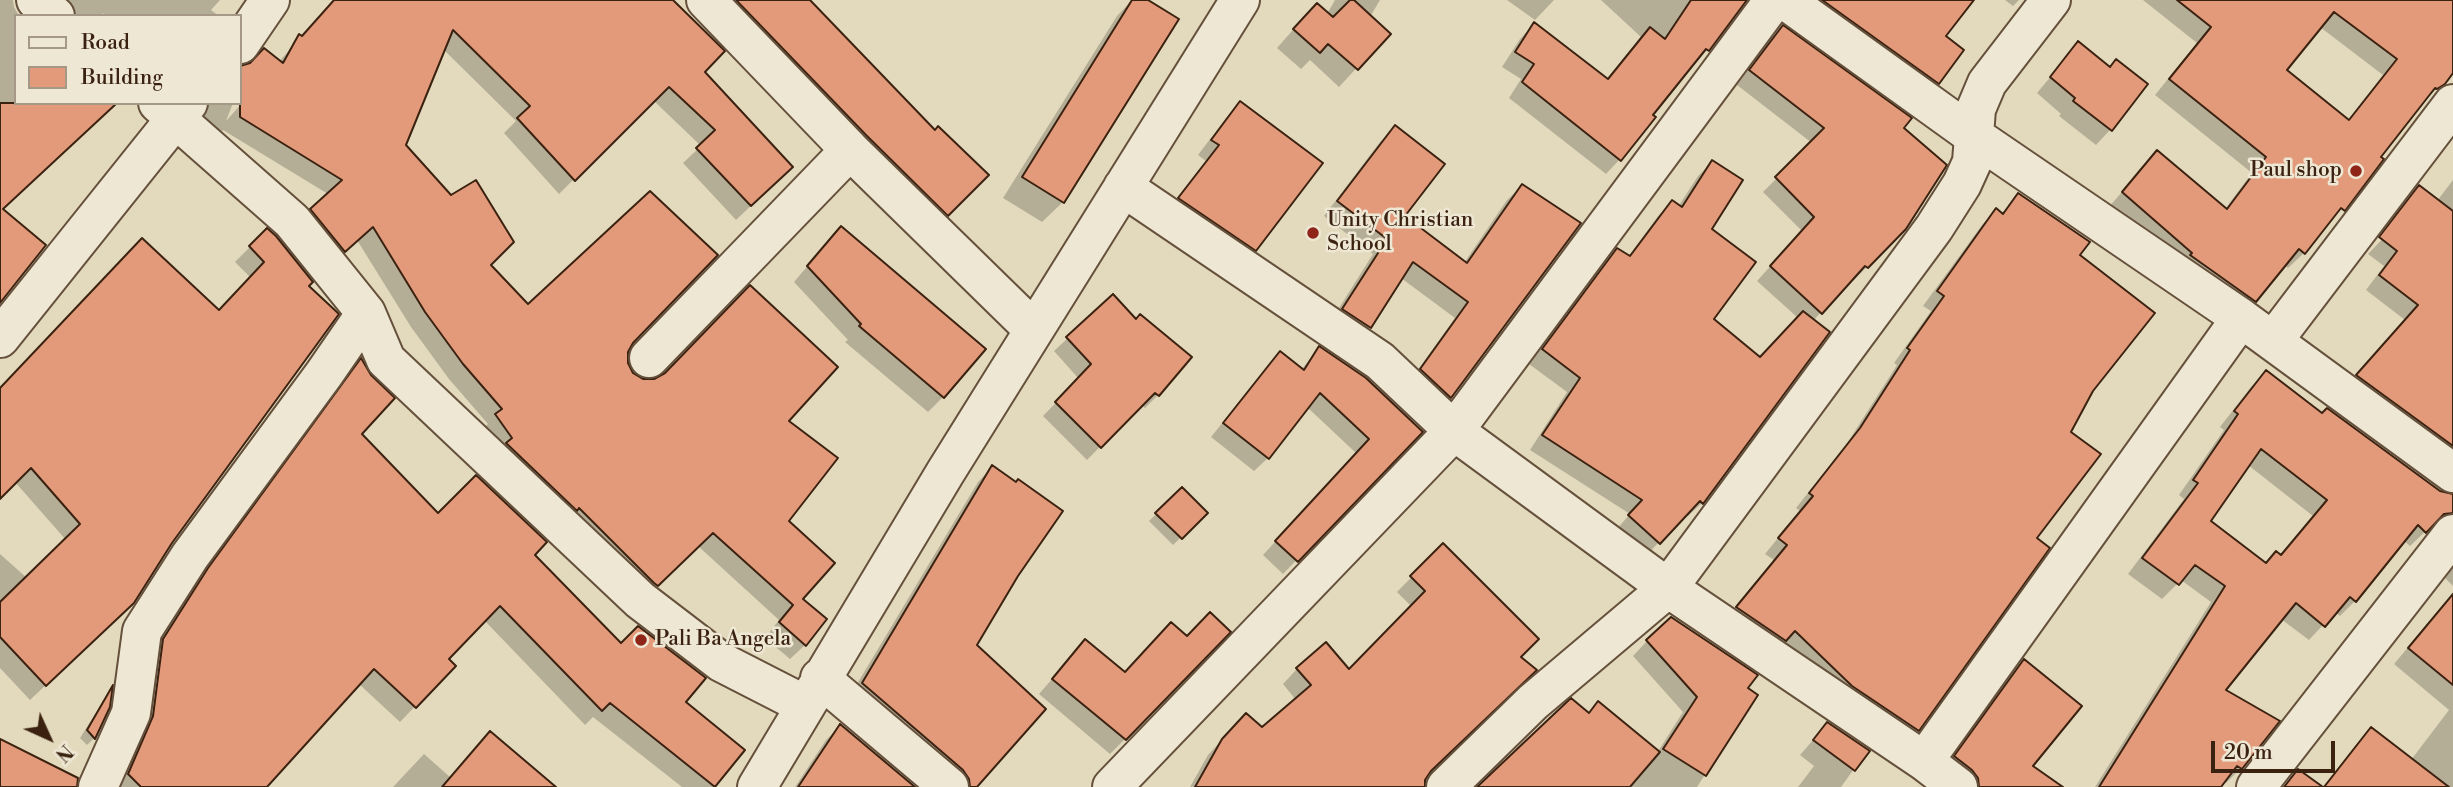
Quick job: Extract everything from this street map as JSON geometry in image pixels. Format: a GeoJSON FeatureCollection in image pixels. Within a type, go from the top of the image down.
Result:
{"type":"FeatureCollection","features":[{"type":"Feature","properties":{"kind":"street"},"geometry":{"type":"LineString","coordinates":[[36,0],[53,14]]}},
{"type":"Feature","properties":{"kind":"street"},"geometry":{"type":"LineString","coordinates":[[242,41],[270,0]]}},
{"type":"Feature","properties":{"kind":"street"},"geometry":{"type":"LineString","coordinates":[[706,0],[850,150],[1033,329]]}},
{"type":"Feature","properties":{"kind":"street"},"geometry":{"type":"LineString","coordinates":[[757,787],[1033,329],[1240,0]]}},
{"type":"Feature","properties":{"kind":"street"},"geometry":{"type":"LineString","coordinates":[[1112,787],[1454,431],[1774,0]]}},
{"type":"Feature","properties":{"kind":"street"},"geometry":{"type":"LineString","coordinates":[[1786,0],[1974,136],[2241,318],[2453,473]]}},
{"type":"Feature","properties":{"kind":"street"},"geometry":{"type":"LineString","coordinates":[[1447,787],[1532,702],[1668,588],[1934,228],[1962,184],[1972,162],[1976,108],[1987,83],[2051,0]]}},
{"type":"Feature","properties":{"kind":"street"},"geometry":{"type":"LineString","coordinates":[[2273,341],[2453,104]]}},
{"type":"Feature","properties":{"kind":"street"},"geometry":{"type":"LineString","coordinates":[[0,338],[174,108],[292,221],[366,313],[386,360],[640,600],[722,662],[813,692],[949,787]]}},
{"type":"Feature","properties":{"kind":"street"},"geometry":{"type":"LineString","coordinates":[[649,358],[850,150]]}},
{"type":"Feature","properties":{"kind":"street"},"geometry":{"type":"LineString","coordinates":[[1123,187],[1380,361],[1454,431],[1668,588],[1924,761],[1958,787]]}},
{"type":"Feature","properties":{"kind":"street"},"geometry":{"type":"LineString","coordinates":[[107,783],[131,713],[142,631],[190,556],[366,313]]}},
{"type":"Feature","properties":{"kind":"street"},"geometry":{"type":"LineString","coordinates":[[1924,761],[2241,318]]}},
{"type":"Feature","properties":{"kind":"street"},"geometry":{"type":"LineString","coordinates":[[2256,787],[2453,534]]}},
{"type":"Feature","properties":{"kind":"building"},"geometry":{"type":"Polygon","coordinates":[[[334,0],[673,0],[725,51],[705,72],[793,167],[751,206],[696,148],[715,130],[669,87],[575,181],[517,118],[530,106],[453,30],[406,145],[451,195],[476,180],[514,242],[491,265],[528,304],[650,191],[718,255],[633,343],[628,352],[628,363],[633,373],[643,379],[654,379],[665,373],[750,285],[838,367],[789,421],[838,458],[789,521],[835,563],[803,599],[827,619],[806,646],[779,622],[793,605],[713,533],[658,586],[654,583],[579,508],[577,511],[506,443],[512,438],[495,414],[502,409],[463,364],[425,312],[373,227],[345,252],[310,209],[342,180],[240,117],[242,65],[250,63],[264,48],[283,63],[299,34],[302,36],[334,0]]]}},
{"type":"Feature","properties":{"kind":"building"},"geometry":{"type":"Polygon","coordinates":[[[736,0],[810,0],[935,130],[938,126],[989,175],[948,216],[736,0]]]}},
{"type":"Feature","properties":{"kind":"building"},"geometry":{"type":"Polygon","coordinates":[[[1132,0],[1148,0],[1179,19],[1064,203],[1022,177],[1132,0]]]}},
{"type":"Feature","properties":{"kind":"building"},"geometry":{"type":"Polygon","coordinates":[[[1350,0],[1354,0],[1391,34],[1358,70],[1328,44],[1320,53],[1293,29],[1317,3],[1333,17],[1350,0]]]}},
{"type":"Feature","properties":{"kind":"building"},"geometry":{"type":"Polygon","coordinates":[[[1691,0],[1747,0],[1709,51],[1706,49],[1653,115],[1656,117],[1621,161],[1522,82],[1534,64],[1515,52],[1534,22],[1608,79],[1650,27],[1665,39],[1691,0]]]}},
{"type":"Feature","properties":{"kind":"building"},"geometry":{"type":"Polygon","coordinates":[[[1822,0],[1974,0],[1946,36],[1964,50],[1939,84],[1822,0]]]}},
{"type":"Feature","properties":{"kind":"building"},"geometry":{"type":"Polygon","coordinates":[[[2177,0],[2453,0],[2453,73],[2445,84],[2435,88],[2381,157],[2384,159],[2345,211],[2341,208],[2305,254],[2299,249],[2256,302],[2190,255],[2192,253],[2122,192],[2157,150],[2227,209],[2266,157],[2169,79],[2211,27],[2177,0]],[[2334,12],[2287,70],[2349,120],[2397,59],[2334,12]]]}},
{"type":"Feature","properties":{"kind":"building"},"geometry":{"type":"Polygon","coordinates":[[[1783,25],[1912,118],[1904,128],[1947,165],[1906,229],[1868,268],[1865,266],[1822,314],[1770,266],[1814,217],[1775,177],[1824,128],[1749,70],[1783,25]]]}},
{"type":"Feature","properties":{"kind":"building"},"geometry":{"type":"Polygon","coordinates":[[[2078,41],[2110,67],[2116,59],[2148,84],[2112,131],[2073,101],[2075,98],[2050,77],[2078,41]]]}},
{"type":"Feature","properties":{"kind":"building"},"geometry":{"type":"Polygon","coordinates":[[[1240,101],[1323,163],[1256,251],[1178,198],[1219,145],[1211,140],[1240,101]]]}},
{"type":"Feature","properties":{"kind":"building"},"geometry":{"type":"Polygon","coordinates":[[[0,103],[115,105],[3,209],[46,245],[0,303],[0,103]]]}},
{"type":"Feature","properties":{"kind":"building"},"geometry":{"type":"Polygon","coordinates":[[[1395,125],[1445,164],[1405,216],[1467,263],[1522,184],[1581,223],[1451,398],[1420,369],[1468,302],[1413,262],[1371,328],[1342,309],[1387,239],[1337,201],[1395,125]]]}},
{"type":"Feature","properties":{"kind":"building"},"geometry":{"type":"Polygon","coordinates":[[[1712,160],[1743,180],[1712,229],[1756,262],[1714,319],[1760,357],[1803,311],[1830,332],[1703,504],[1700,501],[1660,544],[1628,515],[1642,500],[1542,435],[1580,378],[1542,349],[1617,248],[1630,256],[1672,200],[1682,207],[1712,160]]]}},
{"type":"Feature","properties":{"kind":"building"},"geometry":{"type":"Polygon","coordinates":[[[2419,185],[2453,211],[2453,446],[2356,375],[2418,305],[2379,275],[2397,251],[2379,237],[2419,185]]]}},
{"type":"Feature","properties":{"kind":"building"},"geometry":{"type":"Polygon","coordinates":[[[2018,193],[2090,242],[2080,255],[2155,313],[2093,391],[2071,432],[2101,454],[2037,538],[2050,548],[1919,731],[1852,686],[1795,631],[1786,641],[1736,607],[1787,545],[1778,538],[1813,496],[1809,493],[1860,428],[1910,350],[1907,348],[1944,296],[1937,291],[1996,208],[2003,214],[2018,193]]]}},
{"type":"Feature","properties":{"kind":"building"},"geometry":{"type":"Polygon","coordinates":[[[841,226],[986,349],[944,398],[859,326],[861,324],[807,266],[841,226]]]}},
{"type":"Feature","properties":{"kind":"building"},"geometry":{"type":"Polygon","coordinates":[[[267,228],[313,282],[309,286],[339,314],[172,543],[134,603],[46,686],[0,637],[0,602],[80,524],[31,468],[0,499],[0,388],[142,238],[219,310],[264,262],[249,246],[267,228]]]}},
{"type":"Feature","properties":{"kind":"building"},"geometry":{"type":"Polygon","coordinates":[[[1113,294],[1136,319],[1140,314],[1192,357],[1159,396],[1155,393],[1101,448],[1055,402],[1091,364],[1066,337],[1113,294]]]}},
{"type":"Feature","properties":{"kind":"building"},"geometry":{"type":"Polygon","coordinates":[[[1319,346],[1366,378],[1423,432],[1298,562],[1275,541],[1369,439],[1320,393],[1269,459],[1223,423],[1280,351],[1304,370],[1319,346]]]}},
{"type":"Feature","properties":{"kind":"building"},"geometry":{"type":"Polygon","coordinates":[[[361,358],[371,375],[395,398],[362,434],[438,513],[476,475],[547,542],[535,555],[621,643],[638,626],[706,678],[686,702],[745,750],[715,787],[610,703],[602,711],[500,606],[449,659],[456,666],[416,708],[374,669],[267,787],[141,787],[128,774],[153,716],[163,639],[208,568],[361,358]]]}},
{"type":"Feature","properties":{"kind":"building"},"geometry":{"type":"Polygon","coordinates":[[[2266,370],[2322,413],[2327,408],[2440,491],[2453,494],[2453,513],[2444,514],[2426,533],[2418,525],[2356,602],[2350,597],[2325,627],[2296,603],[2226,690],[2280,721],[2242,769],[2237,766],[2221,787],[2099,787],[2225,586],[2195,565],[2179,585],[2142,558],[2198,483],[2193,480],[2238,414],[2234,411],[2266,370]],[[2261,449],[2211,521],[2266,563],[2276,551],[2281,555],[2327,500],[2261,449]]]}},
{"type":"Feature","properties":{"kind":"building"},"geometry":{"type":"Polygon","coordinates":[[[992,465],[1016,482],[1018,479],[1063,511],[1018,576],[977,645],[1046,709],[977,787],[970,787],[969,779],[963,770],[862,683],[992,465]]]}},
{"type":"Feature","properties":{"kind":"building"},"geometry":{"type":"Polygon","coordinates":[[[1182,487],[1208,513],[1182,539],[1155,513],[1182,487]]]}},
{"type":"Feature","properties":{"kind":"building"},"geometry":{"type":"Polygon","coordinates":[[[1443,543],[1539,639],[1521,657],[1537,670],[1431,771],[1425,780],[1425,787],[1195,787],[1222,739],[1246,713],[1262,727],[1311,685],[1296,668],[1326,642],[1349,669],[1425,591],[1410,576],[1443,543]]]}},
{"type":"Feature","properties":{"kind":"building"},"geometry":{"type":"Polygon","coordinates":[[[2453,594],[2453,685],[2408,648],[2453,594]]]}},
{"type":"Feature","properties":{"kind":"building"},"geometry":{"type":"Polygon","coordinates":[[[1210,612],[1231,632],[1126,740],[1052,679],[1085,639],[1125,672],[1171,622],[1187,636],[1210,612]]]}},
{"type":"Feature","properties":{"kind":"building"},"geometry":{"type":"Polygon","coordinates":[[[1671,617],[1758,675],[1748,688],[1758,695],[1706,776],[1663,749],[1697,697],[1646,640],[1671,617]]]}},
{"type":"Feature","properties":{"kind":"building"},"geometry":{"type":"Polygon","coordinates":[[[2024,659],[2082,706],[2033,766],[2063,787],[1979,787],[1978,778],[1972,770],[1954,756],[2024,659]]]}},
{"type":"Feature","properties":{"kind":"building"},"geometry":{"type":"Polygon","coordinates":[[[113,685],[110,707],[95,739],[87,730],[113,685]]]}},
{"type":"Feature","properties":{"kind":"building"},"geometry":{"type":"Polygon","coordinates":[[[1571,698],[1589,713],[1598,701],[1660,752],[1630,787],[1477,787],[1571,698]]]}},
{"type":"Feature","properties":{"kind":"building"},"geometry":{"type":"Polygon","coordinates":[[[1827,722],[1870,751],[1855,771],[1813,740],[1827,722]]]}},
{"type":"Feature","properties":{"kind":"building"},"geometry":{"type":"Polygon","coordinates":[[[840,724],[915,787],[798,787],[840,724]]]}},
{"type":"Feature","properties":{"kind":"building"},"geometry":{"type":"Polygon","coordinates":[[[2371,727],[2449,787],[2324,787],[2371,727]]]}},
{"type":"Feature","properties":{"kind":"building"},"geometry":{"type":"Polygon","coordinates":[[[490,731],[556,787],[442,787],[490,731]]]}},
{"type":"Feature","properties":{"kind":"building"},"geometry":{"type":"Polygon","coordinates":[[[0,739],[78,778],[77,787],[0,787],[0,739]]]}},
{"type":"Feature","properties":{"kind":"building"},"geometry":{"type":"Polygon","coordinates":[[[2298,769],[2323,787],[2284,787],[2298,769]]]}},
{"type":"Feature","properties":{"kind":"place","name":"Paul shop"},"geometry":{"type":"Point","coordinates":[2356,171]}},
{"type":"Feature","properties":{"kind":"place","name":"Unity Christian School"},"geometry":{"type":"Point","coordinates":[1313,233]}},
{"type":"Feature","properties":{"kind":"place","name":"Pali Ba Angela"},"geometry":{"type":"Point","coordinates":[641,640]}}]}
